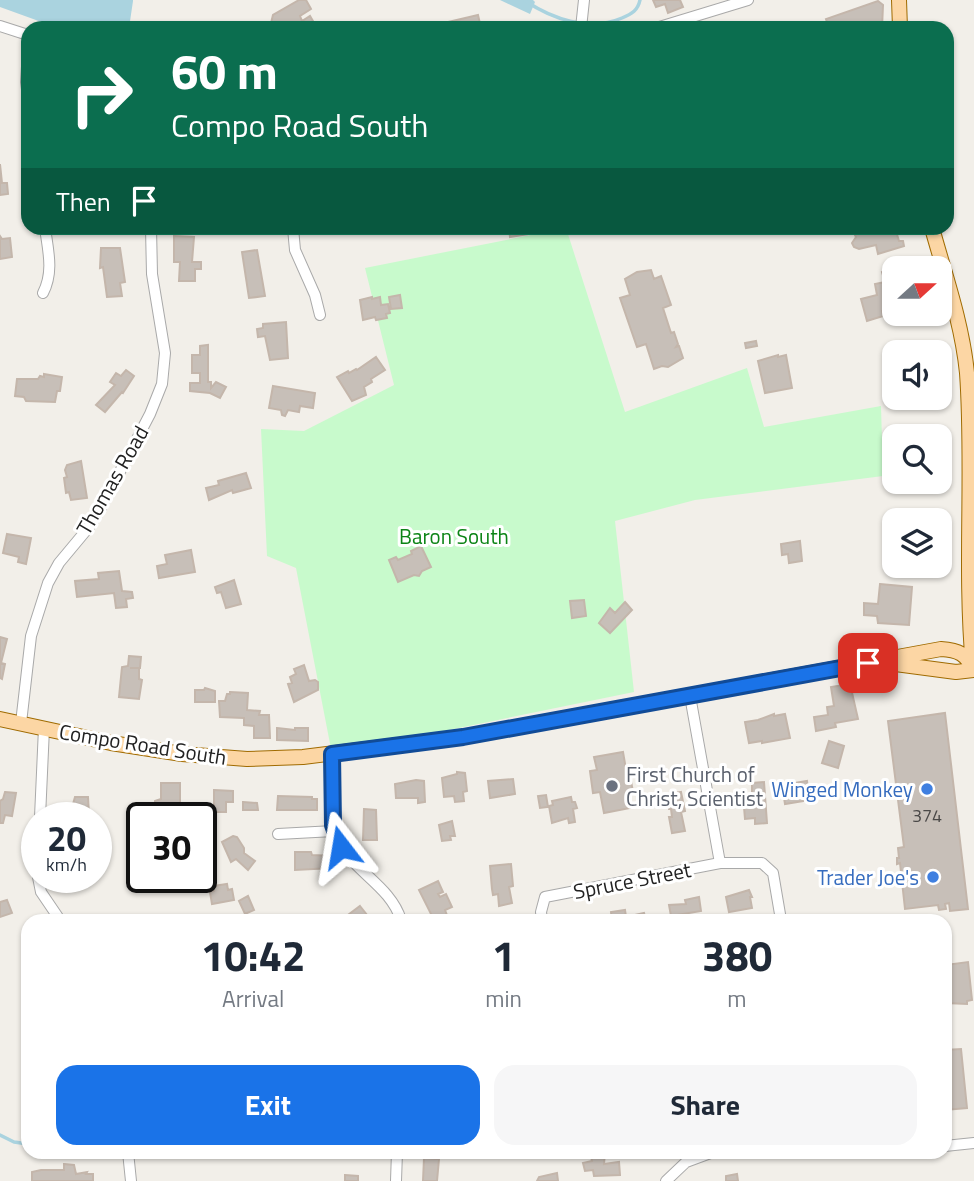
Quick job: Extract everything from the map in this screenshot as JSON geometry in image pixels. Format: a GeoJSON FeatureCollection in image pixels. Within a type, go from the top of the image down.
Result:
{"type":"FeatureCollection","features":[{"type":"Feature","properties":{"kind":"main road"},"geometry":{"type":"LineString","coordinates":[[899,0],[900,21]]}},
{"type":"Feature","properties":{"kind":"main road"},"geometry":{"type":"LineString","coordinates":[[934,235],[959,327],[965,362],[972,486],[970,616],[974,672]]}},
{"type":"Feature","properties":{"kind":"main road","name":"Compo Road South"},"geometry":{"type":"LineString","coordinates":[[0,719],[129,746],[214,758],[261,760],[463,737],[941,649],[961,652],[974,672],[956,672],[909,664],[868,663]]}},
{"type":"Feature","properties":{"kind":"street"},"geometry":{"type":"LineString","coordinates":[[582,21],[584,0]]}},
{"type":"Feature","properties":{"kind":"street"},"geometry":{"type":"LineString","coordinates":[[679,21],[748,0]]}},
{"type":"Feature","properties":{"kind":"street"},"geometry":{"type":"LineString","coordinates":[[0,26],[21,33]]}},
{"type":"Feature","properties":{"kind":"street"},"geometry":{"type":"LineString","coordinates":[[43,293],[50,267],[46,235]]}},
{"type":"Feature","properties":{"kind":"street","name":"Thomas Road"},"geometry":{"type":"LineString","coordinates":[[21,723],[30,636],[48,583],[59,563],[89,527],[102,506],[150,414],[162,384],[165,353],[152,274],[152,235]]}},
{"type":"Feature","properties":{"kind":"street"},"geometry":{"type":"LineString","coordinates":[[294,235],[295,250],[315,295],[320,315]]}},
{"type":"Feature","properties":{"kind":"street"},"geometry":{"type":"LineString","coordinates":[[690,696],[720,863]]}},
{"type":"Feature","properties":{"kind":"street"},"geometry":{"type":"LineString","coordinates":[[41,802],[44,728]]}},
{"type":"Feature","properties":{"kind":"street"},"geometry":{"type":"LineString","coordinates":[[332,754],[334,831],[347,855],[391,899],[398,914]]}},
{"type":"Feature","properties":{"kind":"street"},"geometry":{"type":"LineString","coordinates":[[278,834],[334,831]]}},
{"type":"Feature","properties":{"kind":"street","name":"Spruce Street"},"geometry":{"type":"LineString","coordinates":[[541,914],[545,897],[720,863],[762,863],[773,873],[780,914]]}},
{"type":"Feature","properties":{"kind":"street"},"geometry":{"type":"LineString","coordinates":[[42,893],[56,914]]}},
{"type":"Feature","properties":{"kind":"street"},"geometry":{"type":"LineString","coordinates":[[952,1145],[974,1143]]}},
{"type":"Feature","properties":{"kind":"street"},"geometry":{"type":"LineString","coordinates":[[129,1159],[131,1181]]}},
{"type":"Feature","properties":{"kind":"street"},"geometry":{"type":"LineString","coordinates":[[396,1181],[397,1159]]}},
{"type":"Feature","properties":{"kind":"street"},"geometry":{"type":"LineString","coordinates":[[666,1181],[686,1162],[694,1159]]}},
{"type":"Feature","properties":{"kind":"green space","name":"Baron South"},"geometry":{"type":"Polygon","coordinates":[[[531,235],[568,235],[625,412],[747,368],[764,427],[881,406],[882,476],[695,500],[615,521],[634,692],[332,754],[296,568],[267,556],[261,429],[304,431],[394,385],[365,268],[531,235]]]}},
{"type":"Feature","properties":{"kind":"water"},"geometry":{"type":"Polygon","coordinates":[[[0,0],[133,0],[130,21],[39,21],[0,7],[0,0]]]}},
{"type":"Feature","properties":{"kind":"water"},"geometry":{"type":"Polygon","coordinates":[[[500,0],[533,0],[535,2],[530,14],[500,0]]]}},
{"type":"Feature","properties":{"kind":"building"},"geometry":{"type":"Polygon","coordinates":[[[299,0],[306,0],[311,9],[300,16],[302,21],[272,21],[273,15],[299,0]]]}},
{"type":"Feature","properties":{"kind":"building"},"geometry":{"type":"Polygon","coordinates":[[[653,0],[680,0],[683,7],[668,13],[665,4],[656,7],[653,0]]]}},
{"type":"Feature","properties":{"kind":"building"},"geometry":{"type":"Polygon","coordinates":[[[878,1],[883,5],[882,21],[826,19],[878,1]]]}},
{"type":"Feature","properties":{"kind":"building"},"geometry":{"type":"Polygon","coordinates":[[[478,15],[479,21],[452,21],[478,15]]]}},
{"type":"Feature","properties":{"kind":"building"},"geometry":{"type":"Polygon","coordinates":[[[0,164],[2,183],[7,183],[8,194],[0,195],[0,164]]]}},
{"type":"Feature","properties":{"kind":"building"},"geometry":{"type":"Polygon","coordinates":[[[855,235],[897,235],[904,246],[878,254],[876,245],[859,249],[854,247],[852,243],[855,235]]]}},
{"type":"Feature","properties":{"kind":"building"},"geometry":{"type":"Polygon","coordinates":[[[0,236],[2,239],[10,238],[12,257],[0,259],[0,236]]]}},
{"type":"Feature","properties":{"kind":"building"},"geometry":{"type":"Polygon","coordinates":[[[174,236],[194,237],[192,262],[201,262],[201,269],[195,269],[195,281],[179,281],[180,262],[174,262],[174,236]]]}},
{"type":"Feature","properties":{"kind":"building"},"geometry":{"type":"Polygon","coordinates":[[[101,248],[120,248],[125,282],[120,283],[122,296],[107,297],[103,267],[100,268],[101,248]]]}},
{"type":"Feature","properties":{"kind":"building"},"geometry":{"type":"Polygon","coordinates":[[[257,250],[265,296],[249,298],[242,252],[257,250]]]}},
{"type":"Feature","properties":{"kind":"building"},"geometry":{"type":"Polygon","coordinates":[[[651,270],[654,279],[661,276],[671,305],[663,308],[671,333],[674,332],[678,344],[676,347],[679,346],[683,358],[668,367],[654,369],[646,344],[637,347],[620,298],[630,295],[625,279],[637,272],[651,270]]]}},
{"type":"Feature","properties":{"kind":"building"},"geometry":{"type":"Polygon","coordinates":[[[882,283],[882,316],[867,321],[861,299],[877,295],[875,284],[882,283]]]}},
{"type":"Feature","properties":{"kind":"building"},"geometry":{"type":"Polygon","coordinates":[[[400,295],[402,308],[391,309],[389,297],[400,295]]]}},
{"type":"Feature","properties":{"kind":"building"},"geometry":{"type":"Polygon","coordinates":[[[380,297],[381,305],[388,304],[390,313],[386,314],[387,318],[363,320],[360,300],[380,297]]]}},
{"type":"Feature","properties":{"kind":"building"},"geometry":{"type":"Polygon","coordinates":[[[286,322],[288,358],[270,360],[265,336],[258,337],[257,329],[263,328],[263,324],[286,322]]]}},
{"type":"Feature","properties":{"kind":"building"},"geometry":{"type":"Polygon","coordinates":[[[756,341],[757,346],[746,348],[745,343],[756,341]]]}},
{"type":"Feature","properties":{"kind":"building"},"geometry":{"type":"Polygon","coordinates":[[[208,345],[208,382],[211,382],[211,388],[216,382],[226,387],[220,398],[210,393],[190,391],[190,383],[200,383],[200,373],[192,373],[192,355],[200,355],[200,346],[208,345]]]}},
{"type":"Feature","properties":{"kind":"building"},"geometry":{"type":"Polygon","coordinates":[[[786,355],[792,388],[765,393],[758,361],[786,355]]]}},
{"type":"Feature","properties":{"kind":"building"},"geometry":{"type":"Polygon","coordinates":[[[376,357],[385,370],[364,387],[366,395],[352,401],[337,377],[357,370],[376,357]]]}},
{"type":"Feature","properties":{"kind":"building"},"geometry":{"type":"Polygon","coordinates":[[[126,370],[134,376],[105,412],[96,405],[115,385],[110,382],[116,373],[121,376],[126,370]]]}},
{"type":"Feature","properties":{"kind":"building"},"geometry":{"type":"Polygon","coordinates":[[[44,374],[62,377],[55,402],[26,401],[24,397],[15,396],[17,379],[38,379],[40,376],[44,377],[44,374]]]}},
{"type":"Feature","properties":{"kind":"building"},"geometry":{"type":"Polygon","coordinates":[[[273,386],[315,393],[313,408],[300,406],[299,412],[288,410],[285,416],[281,410],[269,408],[273,386]]]}},
{"type":"Feature","properties":{"kind":"building"},"geometry":{"type":"Polygon","coordinates":[[[81,461],[87,498],[71,500],[69,492],[66,493],[65,470],[67,465],[81,461]]]}},
{"type":"Feature","properties":{"kind":"building"},"geometry":{"type":"Polygon","coordinates":[[[246,473],[251,488],[233,493],[232,490],[209,500],[206,488],[219,485],[218,481],[246,473]]]}},
{"type":"Feature","properties":{"kind":"building"},"geometry":{"type":"Polygon","coordinates":[[[7,534],[31,538],[26,564],[18,562],[19,557],[3,553],[7,534]]]}},
{"type":"Feature","properties":{"kind":"building"},"geometry":{"type":"Polygon","coordinates":[[[800,541],[802,561],[789,563],[788,554],[782,555],[781,544],[800,541]]]}},
{"type":"Feature","properties":{"kind":"building"},"geometry":{"type":"Polygon","coordinates":[[[421,546],[431,567],[422,571],[419,576],[414,575],[398,582],[389,560],[396,557],[398,560],[412,554],[411,551],[421,546]]]}},
{"type":"Feature","properties":{"kind":"building"},"geometry":{"type":"Polygon","coordinates":[[[191,550],[195,572],[159,578],[157,566],[167,564],[165,555],[191,550]]]}},
{"type":"Feature","properties":{"kind":"building"},"geometry":{"type":"Polygon","coordinates":[[[119,571],[122,591],[132,592],[133,598],[126,599],[127,607],[116,608],[114,593],[77,597],[75,581],[99,579],[98,573],[119,571]]]}},
{"type":"Feature","properties":{"kind":"building"},"geometry":{"type":"Polygon","coordinates":[[[234,580],[241,604],[226,608],[221,592],[217,593],[215,587],[234,580]]]}},
{"type":"Feature","properties":{"kind":"building"},"geometry":{"type":"Polygon","coordinates":[[[880,584],[912,587],[909,625],[878,623],[877,616],[864,615],[864,603],[878,604],[880,584]]]}},
{"type":"Feature","properties":{"kind":"building"},"geometry":{"type":"Polygon","coordinates":[[[584,600],[586,616],[572,618],[570,601],[584,600]]]}},
{"type":"Feature","properties":{"kind":"building"},"geometry":{"type":"Polygon","coordinates":[[[625,602],[632,610],[610,633],[599,623],[610,608],[615,613],[625,602]]]}},
{"type":"Feature","properties":{"kind":"building"},"geometry":{"type":"Polygon","coordinates":[[[0,637],[7,639],[1,663],[5,664],[2,679],[0,678],[0,637]]]}},
{"type":"Feature","properties":{"kind":"building"},"geometry":{"type":"Polygon","coordinates":[[[129,656],[141,657],[139,699],[119,697],[122,667],[128,666],[129,656]]]}},
{"type":"Feature","properties":{"kind":"building"},"geometry":{"type":"Polygon","coordinates":[[[304,665],[309,681],[318,682],[318,690],[294,702],[288,684],[292,683],[290,677],[296,674],[294,669],[304,665]]]}},
{"type":"Feature","properties":{"kind":"building"},"geometry":{"type":"Polygon","coordinates":[[[850,684],[858,719],[835,723],[836,727],[816,731],[814,717],[828,715],[827,707],[834,706],[831,687],[850,684]]]}},
{"type":"Feature","properties":{"kind":"building"},"geometry":{"type":"Polygon","coordinates":[[[205,688],[215,691],[215,702],[195,702],[195,690],[205,688]]]}},
{"type":"Feature","properties":{"kind":"building"},"geometry":{"type":"Polygon","coordinates":[[[230,692],[248,693],[247,710],[260,711],[259,715],[269,715],[270,738],[254,738],[254,726],[244,725],[244,718],[220,717],[219,701],[225,701],[230,692]]]}},
{"type":"Feature","properties":{"kind":"building"},"geometry":{"type":"Polygon","coordinates":[[[945,713],[968,909],[950,911],[949,903],[945,904],[946,909],[939,910],[938,905],[905,909],[900,863],[897,864],[898,848],[904,847],[888,721],[945,713]]]}},
{"type":"Feature","properties":{"kind":"building"},"geometry":{"type":"Polygon","coordinates":[[[774,714],[785,714],[790,738],[749,743],[745,722],[774,714]]]}},
{"type":"Feature","properties":{"kind":"building"},"geometry":{"type":"Polygon","coordinates":[[[277,728],[308,728],[308,741],[277,740],[277,728]]]}},
{"type":"Feature","properties":{"kind":"building"},"geometry":{"type":"Polygon","coordinates":[[[829,741],[844,746],[838,768],[822,763],[829,741]]]}},
{"type":"Feature","properties":{"kind":"building","name":"First Church of Christ, Scientist"},"geometry":{"type":"Polygon","coordinates":[[[623,752],[628,781],[631,781],[633,792],[627,793],[630,808],[604,813],[600,792],[593,793],[590,771],[597,770],[594,757],[623,752]]]}},
{"type":"Feature","properties":{"kind":"building"},"geometry":{"type":"Polygon","coordinates":[[[457,772],[465,773],[467,791],[463,792],[464,801],[455,802],[454,796],[444,797],[442,778],[457,772]]]}},
{"type":"Feature","properties":{"kind":"building"},"geometry":{"type":"Polygon","coordinates":[[[513,779],[515,794],[490,798],[488,781],[513,779]]]}},
{"type":"Feature","properties":{"kind":"building"},"geometry":{"type":"Polygon","coordinates":[[[424,781],[425,802],[418,803],[418,798],[396,798],[395,784],[424,781]]]}},
{"type":"Feature","properties":{"kind":"building"},"geometry":{"type":"Polygon","coordinates":[[[807,781],[810,800],[785,804],[782,785],[807,781]]]}},
{"type":"Feature","properties":{"kind":"building"},"geometry":{"type":"Polygon","coordinates":[[[764,782],[767,823],[755,824],[755,818],[745,819],[744,807],[752,806],[752,783],[764,782]]]}},
{"type":"Feature","properties":{"kind":"building"},"geometry":{"type":"Polygon","coordinates":[[[161,783],[180,783],[180,802],[155,802],[161,799],[161,783]]]}},
{"type":"Feature","properties":{"kind":"building"},"geometry":{"type":"Polygon","coordinates":[[[214,790],[233,791],[233,802],[226,802],[226,812],[217,812],[217,802],[214,802],[214,790]]]}},
{"type":"Feature","properties":{"kind":"building"},"geometry":{"type":"Polygon","coordinates":[[[5,792],[16,793],[12,816],[5,815],[3,823],[0,823],[0,801],[5,792]]]}},
{"type":"Feature","properties":{"kind":"building"},"geometry":{"type":"Polygon","coordinates":[[[681,792],[685,831],[672,833],[669,817],[672,817],[671,809],[668,802],[664,802],[663,795],[681,792]]]}},
{"type":"Feature","properties":{"kind":"building"},"geometry":{"type":"Polygon","coordinates":[[[546,795],[548,807],[540,808],[538,796],[546,795]]]}},
{"type":"Feature","properties":{"kind":"building"},"geometry":{"type":"Polygon","coordinates":[[[278,796],[312,797],[317,799],[317,810],[277,810],[278,796]]]}},
{"type":"Feature","properties":{"kind":"building"},"geometry":{"type":"Polygon","coordinates":[[[75,797],[88,797],[88,802],[74,802],[75,797]]]}},
{"type":"Feature","properties":{"kind":"building"},"geometry":{"type":"Polygon","coordinates":[[[571,797],[577,808],[573,809],[575,822],[569,823],[568,818],[552,823],[549,806],[553,805],[552,801],[571,797]]]}},
{"type":"Feature","properties":{"kind":"building"},"geometry":{"type":"Polygon","coordinates":[[[243,802],[257,803],[258,810],[243,810],[243,802]]]}},
{"type":"Feature","properties":{"kind":"building"},"geometry":{"type":"Polygon","coordinates":[[[364,809],[376,810],[377,840],[363,840],[364,809]]]}},
{"type":"Feature","properties":{"kind":"building"},"geometry":{"type":"Polygon","coordinates":[[[452,821],[455,836],[450,836],[451,840],[442,841],[439,825],[452,821]]]}},
{"type":"Feature","properties":{"kind":"building"},"geometry":{"type":"Polygon","coordinates":[[[233,836],[237,837],[244,853],[255,861],[248,870],[236,859],[231,862],[222,842],[233,836]]]}},
{"type":"Feature","properties":{"kind":"building"},"geometry":{"type":"Polygon","coordinates":[[[295,852],[333,856],[333,868],[295,870],[295,852]]]}},
{"type":"Feature","properties":{"kind":"building"},"geometry":{"type":"Polygon","coordinates":[[[511,864],[513,886],[509,887],[512,903],[499,906],[498,894],[493,895],[490,866],[511,864]]]}},
{"type":"Feature","properties":{"kind":"building"},"geometry":{"type":"Polygon","coordinates":[[[438,881],[443,892],[438,894],[440,897],[446,894],[452,907],[445,910],[446,914],[431,914],[419,890],[438,881]]]}},
{"type":"Feature","properties":{"kind":"building"},"geometry":{"type":"Polygon","coordinates":[[[227,884],[228,890],[232,889],[234,900],[212,904],[210,893],[217,893],[217,885],[227,884]]]}},
{"type":"Feature","properties":{"kind":"building"},"geometry":{"type":"Polygon","coordinates":[[[749,890],[752,908],[729,912],[726,897],[749,890]]]}},
{"type":"Feature","properties":{"kind":"building"},"geometry":{"type":"Polygon","coordinates":[[[248,896],[254,910],[245,914],[239,901],[248,896]]]}},
{"type":"Feature","properties":{"kind":"building"},"geometry":{"type":"Polygon","coordinates":[[[699,897],[701,911],[671,914],[669,905],[686,904],[685,900],[699,897]]]}},
{"type":"Feature","properties":{"kind":"building"},"geometry":{"type":"Polygon","coordinates":[[[7,900],[12,913],[0,917],[0,902],[7,900]]]}},
{"type":"Feature","properties":{"kind":"building"},"geometry":{"type":"Polygon","coordinates":[[[360,906],[366,914],[349,914],[360,906]]]}},
{"type":"Feature","properties":{"kind":"building"},"geometry":{"type":"Polygon","coordinates":[[[625,910],[626,914],[611,914],[625,910]]]}},
{"type":"Feature","properties":{"kind":"building"},"geometry":{"type":"Polygon","coordinates":[[[968,962],[972,1000],[967,1001],[967,1004],[952,1003],[952,964],[968,962]]]}},
{"type":"Feature","properties":{"kind":"building"},"geometry":{"type":"Polygon","coordinates":[[[961,1049],[967,1108],[952,1109],[952,1050],[961,1049]]]}},
{"type":"Feature","properties":{"kind":"building"},"geometry":{"type":"Polygon","coordinates":[[[424,1159],[439,1159],[437,1181],[423,1181],[424,1159]]]}},
{"type":"Feature","properties":{"kind":"building"},"geometry":{"type":"Polygon","coordinates":[[[604,1159],[604,1164],[619,1162],[620,1175],[594,1176],[593,1170],[585,1171],[583,1163],[604,1159]]]}},
{"type":"Feature","properties":{"kind":"building"},"geometry":{"type":"Polygon","coordinates":[[[64,1164],[74,1165],[76,1174],[93,1174],[93,1181],[32,1181],[32,1172],[64,1170],[64,1164]]]}},
{"type":"Feature","properties":{"kind":"building"},"geometry":{"type":"Polygon","coordinates":[[[557,1173],[558,1181],[537,1181],[539,1177],[557,1173]]]}},
{"type":"Feature","properties":{"kind":"building"},"geometry":{"type":"Polygon","coordinates":[[[737,1174],[738,1181],[726,1181],[726,1176],[737,1174]]]}},
{"type":"Feature","properties":{"kind":"building"},"geometry":{"type":"Polygon","coordinates":[[[345,1175],[358,1176],[358,1181],[345,1181],[345,1175]]]}},
{"type":"Feature","properties":{"kind":"waterway"},"geometry":{"type":"LineString","coordinates":[[524,0],[546,13],[571,21]]}},
{"type":"Feature","properties":{"kind":"waterway"},"geometry":{"type":"LineString","coordinates":[[612,21],[629,15],[640,0]]}},
{"type":"Feature","properties":{"kind":"waterway"},"geometry":{"type":"LineString","coordinates":[[0,1135],[21,1143]]}},
{"type":"Feature","properties":{"kind":"place","name":"First Church of Christ, Scientist"},"geometry":{"type":"Point","coordinates":[612,786]}},
{"type":"Feature","properties":{"kind":"place","name":"Winged Monkey"},"geometry":{"type":"Point","coordinates":[927,789]}},
{"type":"Feature","properties":{"kind":"place","name":"Trader Joe's"},"geometry":{"type":"Point","coordinates":[933,877]}},
{"type":"Feature","properties":{"kind":"route"},"geometry":{"type":"LineString","coordinates":[[341,847],[333,825],[332,754],[463,737],[868,663]]}}]}
